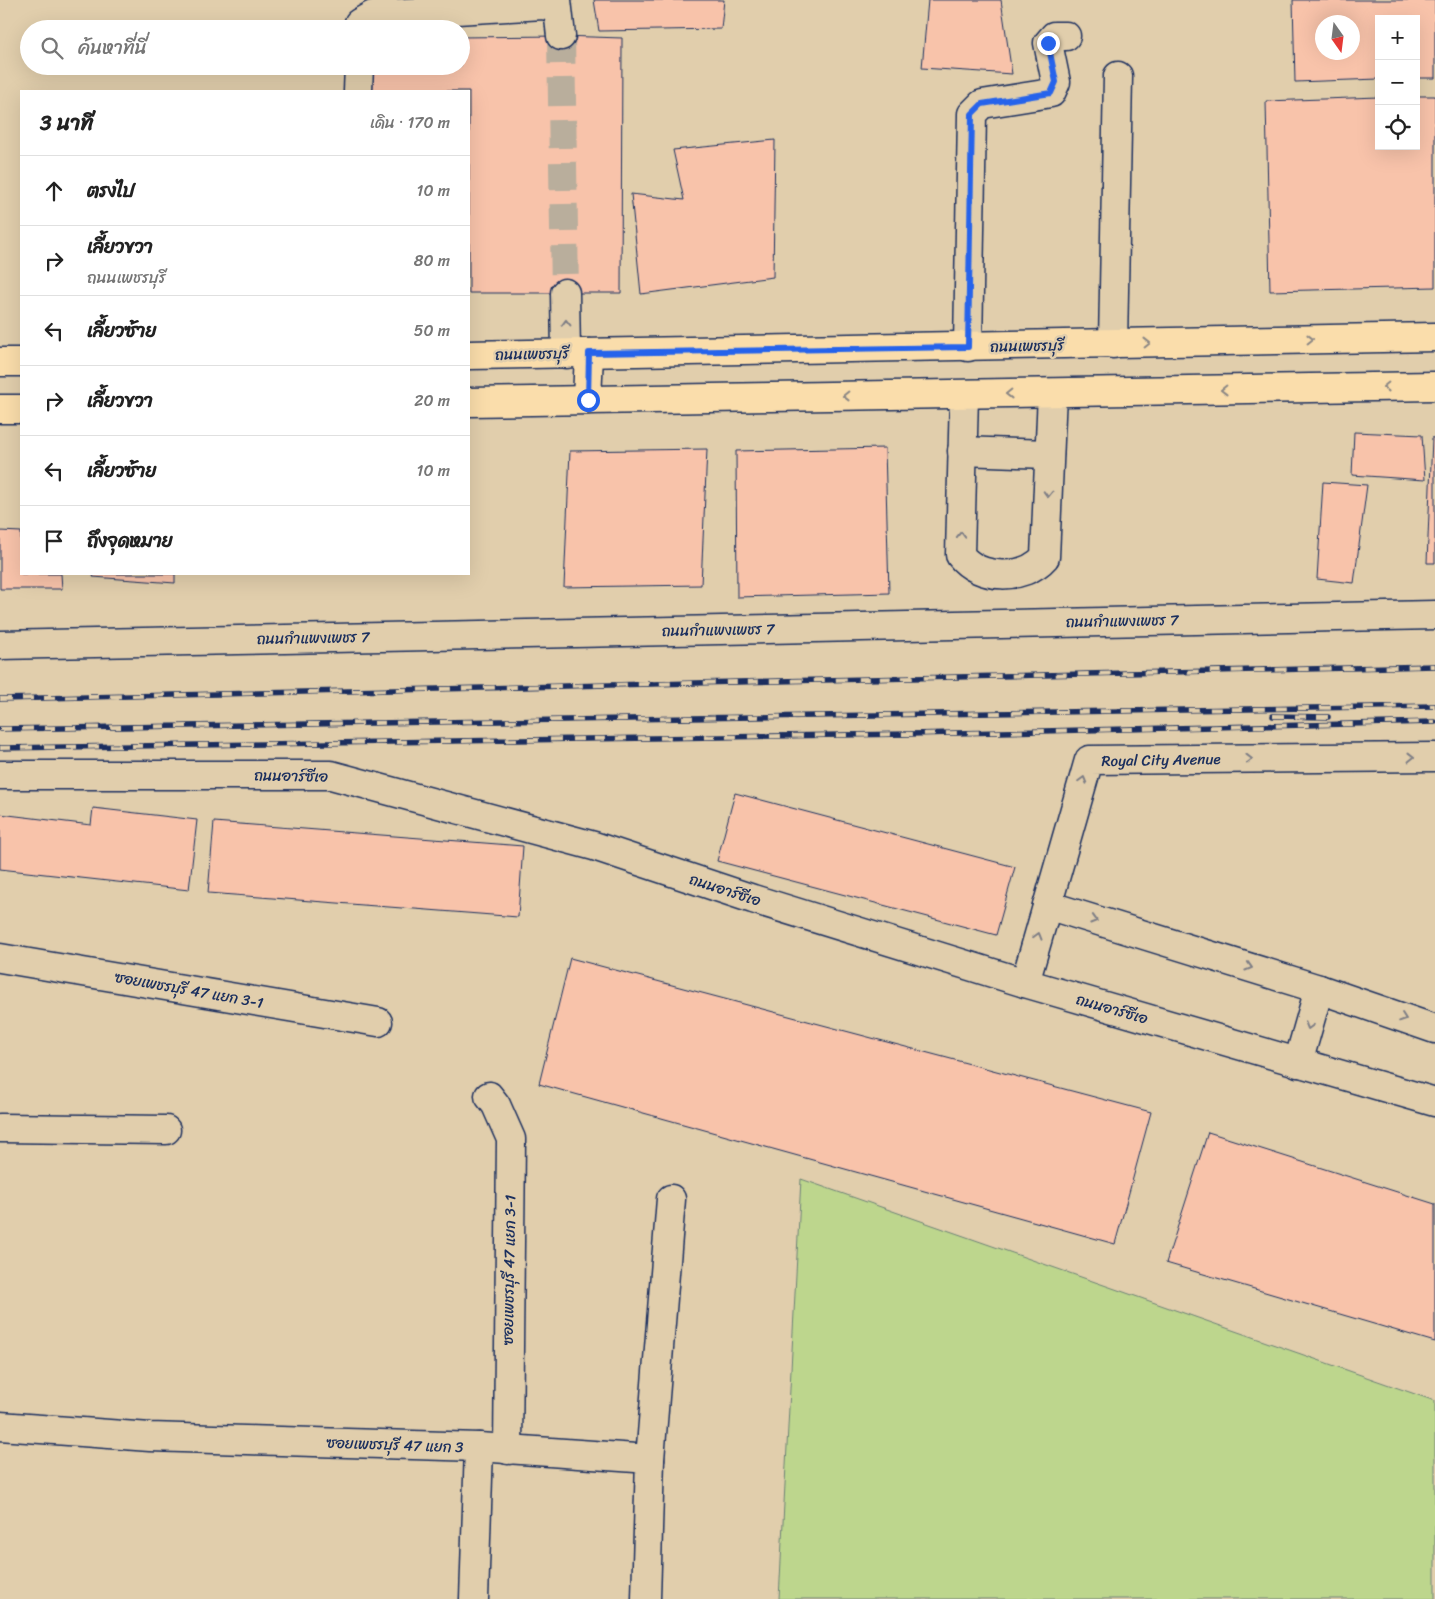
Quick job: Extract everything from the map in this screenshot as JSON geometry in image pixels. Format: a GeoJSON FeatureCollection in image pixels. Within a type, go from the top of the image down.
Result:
{"type":"FeatureCollection","features":[{"type":"Feature","properties":{"kind":"main road","name":"ถนนเพชรบุรี"},"geometry":{"type":"LineString","coordinates":[[470,355],[1435,337]]}},
{"type":"Feature","properties":{"kind":"main road"},"geometry":{"type":"LineString","coordinates":[[578,353],[588,400]]}},
{"type":"Feature","properties":{"kind":"main road"},"geometry":{"type":"LineString","coordinates":[[0,362],[20,362]]}},
{"type":"Feature","properties":{"kind":"main road"},"geometry":{"type":"LineString","coordinates":[[470,402],[1435,386]]}},
{"type":"Feature","properties":{"kind":"main road"},"geometry":{"type":"LineString","coordinates":[[0,409],[20,409]]}},
{"type":"Feature","properties":{"kind":"street"},"geometry":{"type":"LineString","coordinates":[[363,20],[373,15],[557,4],[560,36]]}},
{"type":"Feature","properties":{"kind":"street"},"geometry":{"type":"LineString","coordinates":[[968,347],[972,114],[982,104],[1051,93],[1056,82],[1048,43],[1054,36],[1066,36]]}},
{"type":"Feature","properties":{"kind":"street"},"geometry":{"type":"LineString","coordinates":[[358,75],[358,90]]}},
{"type":"Feature","properties":{"kind":"street"},"geometry":{"type":"LineString","coordinates":[[1113,344],[1118,76]]}},
{"type":"Feature","properties":{"kind":"street"},"geometry":{"type":"LineString","coordinates":[[565,293],[578,353]]}},
{"type":"Feature","properties":{"kind":"street"},"geometry":{"type":"LineString","coordinates":[[964,394],[960,555],[966,563],[976,570],[992,574],[1024,571],[1038,565],[1045,557],[1052,393]]}},
{"type":"Feature","properties":{"kind":"street"},"geometry":{"type":"LineString","coordinates":[[962,451],[1049,454]]}},
{"type":"Feature","properties":{"kind":"street","name":"ถนนกำแพงเพชร 7"},"geometry":{"type":"LineString","coordinates":[[0,645],[1435,615]]}},
{"type":"Feature","properties":{"kind":"street","name":"Royal City Avenue"},"geometry":{"type":"LineString","coordinates":[[1025,983],[1089,760],[1435,757]]}},
{"type":"Feature","properties":{"kind":"street","name":"ถนนอาร์ซีเอ"},"geometry":{"type":"LineString","coordinates":[[0,775],[331,775],[594,846],[753,899],[1025,983],[1435,1102]]}},
{"type":"Feature","properties":{"kind":"street"},"geometry":{"type":"LineString","coordinates":[[1047,905],[1319,989],[1435,1029]]}},
{"type":"Feature","properties":{"kind":"street","name":"ซอยเพชรบุรี 47 แยก 3-1"},"geometry":{"type":"LineString","coordinates":[[0,958],[378,1022]]}},
{"type":"Feature","properties":{"kind":"street"},"geometry":{"type":"LineString","coordinates":[[1298,1063],[1319,989]]}},
{"type":"Feature","properties":{"kind":"street","name":"ซอยเพชรบุรี 47 แยก 3-1"},"geometry":{"type":"LineString","coordinates":[[488,1096],[496,1105],[510,1139],[508,1450]]}},
{"type":"Feature","properties":{"kind":"street"},"geometry":{"type":"LineString","coordinates":[[0,1128],[166,1130]]}},
{"type":"Feature","properties":{"kind":"street"},"geometry":{"type":"LineString","coordinates":[[646,1599],[650,1459],[671,1199]]}},
{"type":"Feature","properties":{"kind":"street","name":"ซอยเพชรบุรี 47 แยก 3"},"geometry":{"type":"LineString","coordinates":[[0,1426],[150,1436],[479,1447],[650,1459]]}},
{"type":"Feature","properties":{"kind":"street"},"geometry":{"type":"LineString","coordinates":[[474,1599],[479,1447]]}},
{"type":"Feature","properties":{"kind":"green space"},"geometry":{"type":"Polygon","coordinates":[[[801,1179],[1435,1401],[1435,1599],[779,1599],[801,1179]]]}},
{"type":"Feature","properties":{"kind":"building"},"geometry":{"type":"Polygon","coordinates":[[[594,0],[724,0],[721,29],[599,31],[594,0]]]}},
{"type":"Feature","properties":{"kind":"building"},"geometry":{"type":"Polygon","coordinates":[[[928,0],[1001,0],[1012,74],[922,68],[928,0]]]}},
{"type":"Feature","properties":{"kind":"building"},"geometry":{"type":"Polygon","coordinates":[[[1293,0],[1435,0],[1435,78],[1420,78],[1420,15],[1375,15],[1375,79],[1295,82],[1293,0]]]}},
{"type":"Feature","properties":{"kind":"building"},"geometry":{"type":"Polygon","coordinates":[[[561,36],[622,38],[621,293],[470,293],[470,90],[365,90],[366,75],[470,75],[470,37],[561,36]]]}},
{"type":"Feature","properties":{"kind":"building"},"geometry":{"type":"Polygon","coordinates":[[[1420,96],[1435,96],[1435,287],[1270,291],[1266,101],[1375,97],[1375,150],[1420,150],[1420,96]]]}},
{"type":"Feature","properties":{"kind":"building"},"geometry":{"type":"Polygon","coordinates":[[[775,140],[773,277],[641,294],[631,194],[684,200],[673,150],[775,140]]]}},
{"type":"Feature","properties":{"kind":"building"},"geometry":{"type":"Polygon","coordinates":[[[1354,432],[1422,435],[1425,480],[1352,475],[1354,432]]]}},
{"type":"Feature","properties":{"kind":"building"},"geometry":{"type":"Polygon","coordinates":[[[1435,437],[1435,563],[1427,563],[1432,438],[1435,437]]]}},
{"type":"Feature","properties":{"kind":"building"},"geometry":{"type":"Polygon","coordinates":[[[885,448],[889,593],[737,597],[736,451],[885,448]]]}},
{"type":"Feature","properties":{"kind":"building"},"geometry":{"type":"Polygon","coordinates":[[[707,449],[701,585],[564,587],[570,451],[707,449]]]}},
{"type":"Feature","properties":{"kind":"building"},"geometry":{"type":"Polygon","coordinates":[[[1323,482],[1367,485],[1354,583],[1317,579],[1323,482]]]}},
{"type":"Feature","properties":{"kind":"building"},"geometry":{"type":"Polygon","coordinates":[[[0,531],[20,532],[20,575],[61,575],[62,589],[0,589],[0,531]]]}},
{"type":"Feature","properties":{"kind":"building"},"geometry":{"type":"Polygon","coordinates":[[[94,575],[175,575],[175,583],[93,577],[94,575]]]}},
{"type":"Feature","properties":{"kind":"building"},"geometry":{"type":"Polygon","coordinates":[[[735,793],[1015,867],[996,935],[717,861],[735,793]]]}},
{"type":"Feature","properties":{"kind":"building"},"geometry":{"type":"Polygon","coordinates":[[[93,808],[197,820],[189,890],[0,869],[0,814],[91,825],[93,808]]]}},
{"type":"Feature","properties":{"kind":"building"},"geometry":{"type":"Polygon","coordinates":[[[214,822],[523,846],[518,917],[208,893],[214,822]]]}},
{"type":"Feature","properties":{"kind":"building"},"geometry":{"type":"Polygon","coordinates":[[[570,958],[1151,1112],[1115,1244],[539,1084],[570,958]]]}},
{"type":"Feature","properties":{"kind":"building"},"geometry":{"type":"Polygon","coordinates":[[[1208,1132],[1435,1204],[1435,1342],[1166,1263],[1208,1132]]]}},
{"type":"Feature","properties":{"kind":"tunnel"},"geometry":{"type":"LineString","coordinates":[[561,36],[565,293]]}},
{"type":"Feature","properties":{"kind":"railway"},"geometry":{"type":"LineString","coordinates":[[0,699],[1435,666]]}},
{"type":"Feature","properties":{"kind":"railway"},"geometry":{"type":"LineString","coordinates":[[0,729],[1435,706]]}},
{"type":"Feature","properties":{"kind":"railway"},"geometry":{"type":"LineString","coordinates":[[1273,716],[1328,717]]}},
{"type":"Feature","properties":{"kind":"railway"},"geometry":{"type":"LineString","coordinates":[[0,748],[910,734],[1435,722]]}},
{"type":"Feature","properties":{"kind":"route"},"geometry":{"type":"LineString","coordinates":[[588,400],[589,353],[968,347],[972,114],[982,104],[1051,93],[1056,82],[1048,43]]}}]}
